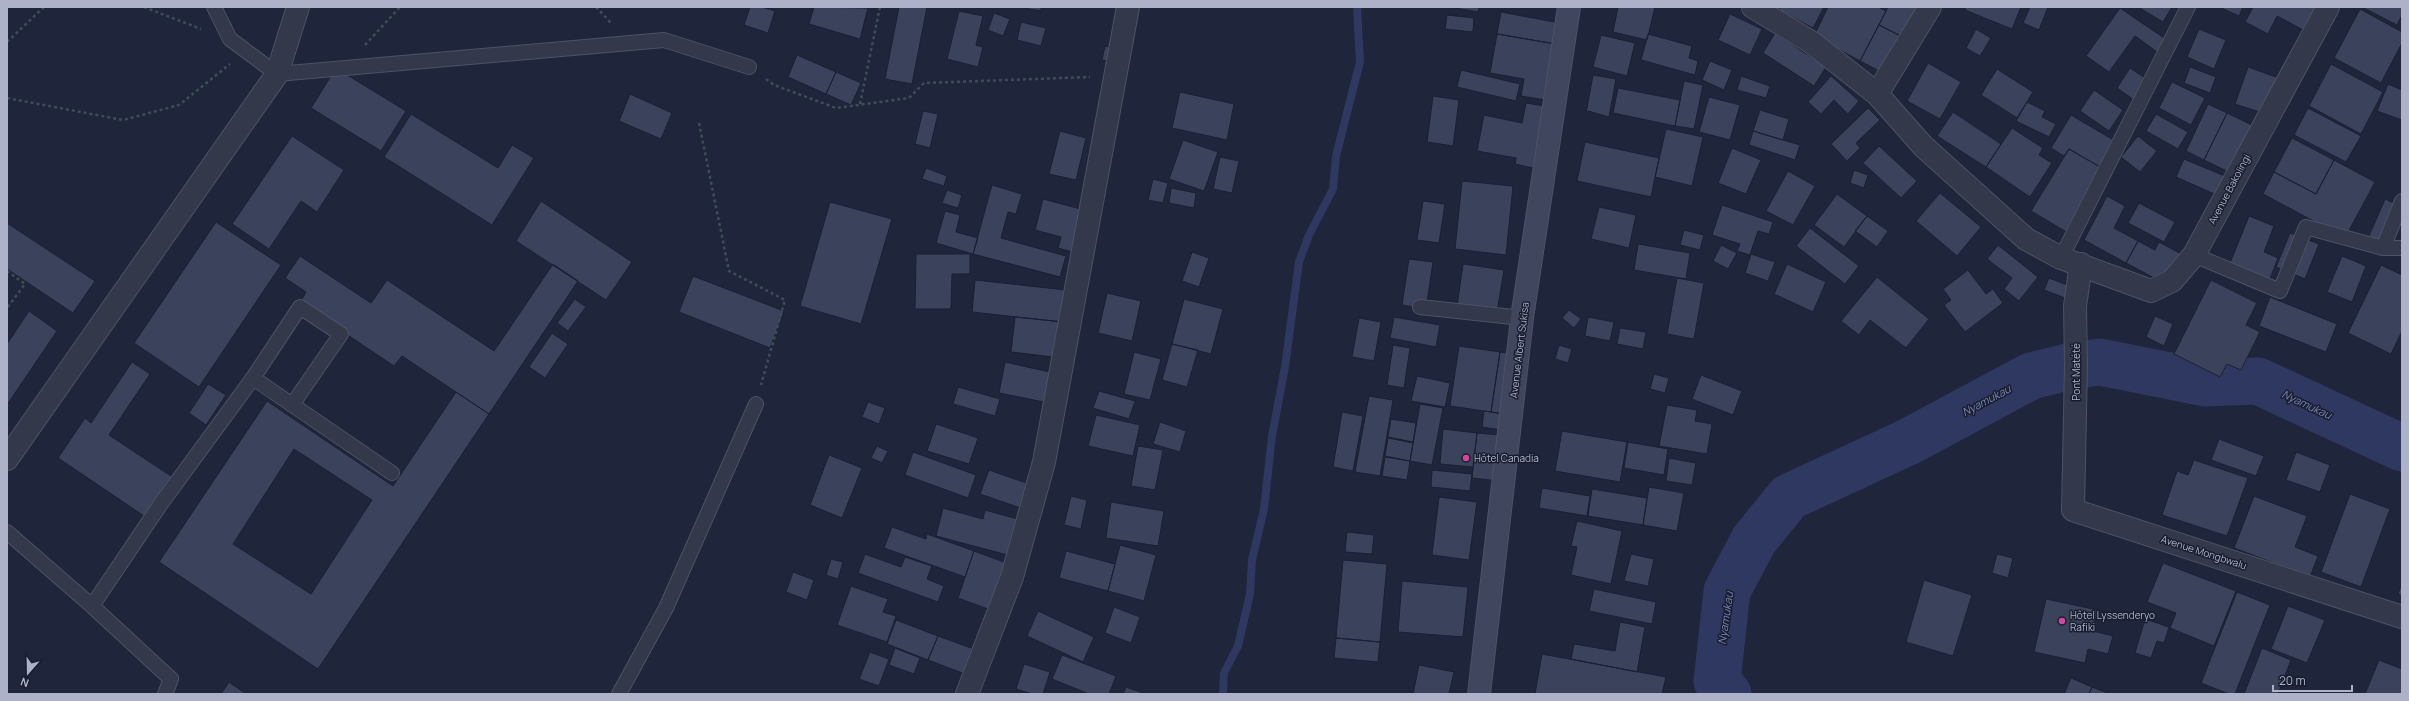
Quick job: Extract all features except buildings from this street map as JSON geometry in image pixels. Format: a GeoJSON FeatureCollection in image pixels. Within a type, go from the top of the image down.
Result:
{"type":"FeatureCollection","features":[{"type":"Feature","properties":{"kind":"street"},"geometry":{"type":"LineString","coordinates":[[7,459],[277,74],[298,7]]}},
{"type":"Feature","properties":{"kind":"street"},"geometry":{"type":"LineString","coordinates":[[966,694],[1012,577],[1044,462],[1128,7]]}},
{"type":"Feature","properties":{"kind":"street","name":"Avenue Albert Sukisa"},"geometry":{"type":"LineString","coordinates":[[1479,694],[1522,318],[1569,7]]}},
{"type":"Feature","properties":{"kind":"street","name":"Avenue Bakolingi"},"geometry":{"type":"LineString","coordinates":[[1753,7],[1811,42],[1877,94],[1923,146],[2021,233],[2071,261],[2151,291],[2172,281],[2194,255],[2328,7]]}},
{"type":"Feature","properties":{"kind":"street"},"geometry":{"type":"LineString","coordinates":[[1877,94],[1930,7]]}},
{"type":"Feature","properties":{"kind":"street","name":"Pont Matété"},"geometry":{"type":"LineString","coordinates":[[2071,261],[2074,306],[2076,438]]}},
{"type":"Feature","properties":{"kind":"street","name":"Avenue Mongbwalu"},"geometry":{"type":"LineString","coordinates":[[2076,438],[2073,510],[2402,617]]}},
{"type":"Feature","properties":{"kind":"lane"},"geometry":{"type":"LineString","coordinates":[[214,7],[230,40],[277,74],[664,40],[749,67]]}},
{"type":"Feature","properties":{"kind":"lane"},"geometry":{"type":"LineString","coordinates":[[2071,261],[2188,7]]}},
{"type":"Feature","properties":{"kind":"lane"},"geometry":{"type":"LineString","coordinates":[[2384,248],[2402,202]]}},
{"type":"Feature","properties":{"kind":"lane"},"geometry":{"type":"LineString","coordinates":[[2194,255],[2280,291],[2306,227],[2384,248],[2402,248]]}},
{"type":"Feature","properties":{"kind":"lane"},"geometry":{"type":"LineString","coordinates":[[92,606],[160,505],[253,378],[300,307],[341,334],[292,405]]}},
{"type":"Feature","properties":{"kind":"lane"},"geometry":{"type":"LineString","coordinates":[[1420,307],[1522,318]]}},
{"type":"Feature","properties":{"kind":"lane"},"geometry":{"type":"LineString","coordinates":[[253,378],[392,473]]}},
{"type":"Feature","properties":{"kind":"lane"},"geometry":{"type":"LineString","coordinates":[[620,694],[666,608],[756,404]]}},
{"type":"Feature","properties":{"kind":"lane"},"geometry":{"type":"LineString","coordinates":[[7,532],[92,606],[171,679],[165,694]]}},
{"type":"Feature","properties":{"kind":"path"},"geometry":{"type":"LineString","coordinates":[[7,42],[44,7]]}},
{"type":"Feature","properties":{"kind":"path"},"geometry":{"type":"LineString","coordinates":[[144,7],[230,40]]}},
{"type":"Feature","properties":{"kind":"path"},"geometry":{"type":"LineString","coordinates":[[344,68],[400,7]]}},
{"type":"Feature","properties":{"kind":"path"},"geometry":{"type":"LineString","coordinates":[[860,104],[880,7]]}},
{"type":"Feature","properties":{"kind":"path"},"geometry":{"type":"LineString","coordinates":[[7,98],[123,120],[179,105],[246,51]]}},
{"type":"Feature","properties":{"kind":"path"},"geometry":{"type":"LineString","coordinates":[[749,67],[774,85],[836,108],[909,98],[924,83],[1116,76]]}},
{"type":"Feature","properties":{"kind":"path"},"geometry":{"type":"LineString","coordinates":[[699,123],[729,271],[784,300],[756,404]]}},
{"type":"Feature","properties":{"kind":"path"},"geometry":{"type":"LineString","coordinates":[[7,271],[25,284],[7,308]]}},
{"type":"Feature","properties":{"kind":"waterway"},"geometry":{"type":"LineString","coordinates":[[1223,694],[1224,673],[1238,646],[1250,594],[1252,560],[1264,509],[1272,436],[1285,367],[1299,262],[1309,235],[1333,189],[1336,156],[1360,62],[1357,7]]}},
{"type":"Feature","properties":{"kind":"waterway","name":"Nyamukau"},"geometry":{"type":"LineString","coordinates":[[1728,694],[1717,681],[1727,591],[1754,540],[1789,497],[1910,441],[2031,376],[2076,365],[2100,362],[2205,383],[2258,381],[2402,448]]}},
{"type":"Feature","properties":{"kind":"place","name":"Hôtel Canadia"},"geometry":{"type":"Point","coordinates":[1466,458]}},
{"type":"Feature","properties":{"kind":"place","name":"Hôtel Lyssenderyo Rafiki"},"geometry":{"type":"Point","coordinates":[2062,621]}}]}
